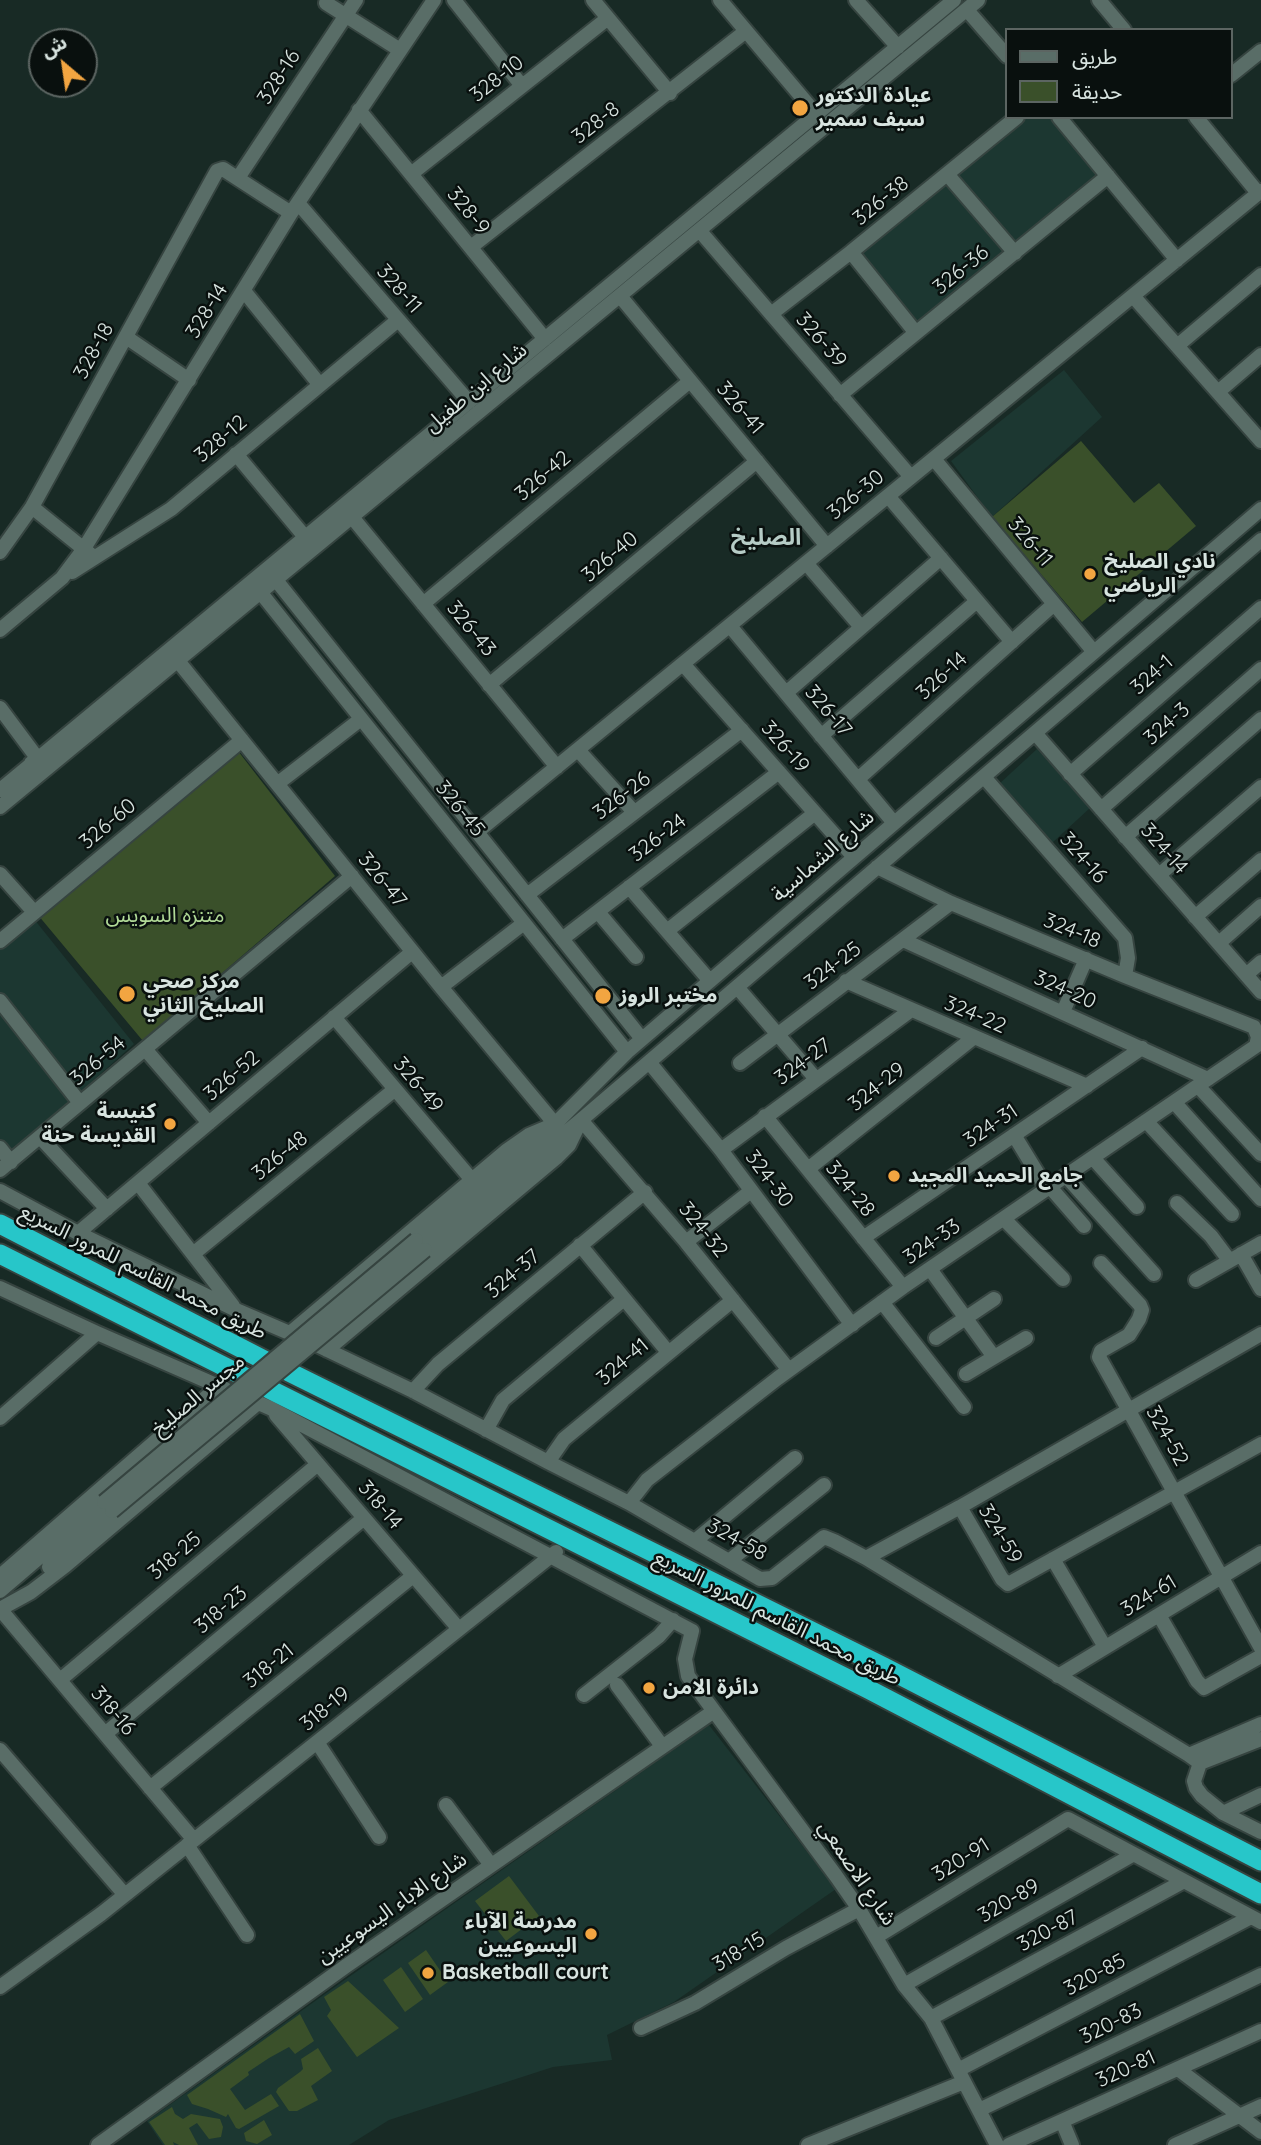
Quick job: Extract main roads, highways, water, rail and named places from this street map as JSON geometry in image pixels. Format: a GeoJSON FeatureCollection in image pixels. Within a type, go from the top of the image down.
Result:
{"type":"FeatureCollection","features":[{"type":"Feature","properties":{"kind":"highway","name":"طريق محمد القاسم للمرور السريع"},"geometry":{"type":"LineString","coordinates":[[0,1222],[264,1360]]}},
{"type":"Feature","properties":{"kind":"highway"},"geometry":{"type":"LineString","coordinates":[[0,1254],[244,1377]]}},
{"type":"Feature","properties":{"kind":"highway"},"geometry":{"type":"LineString","coordinates":[[0,1260],[41,1275]]}},
{"type":"Feature","properties":{"kind":"highway","name":"طريق محمد القاسم للمرور السريع"},"geometry":{"type":"LineString","coordinates":[[289,1372],[884,1667],[1261,1861]]}},
{"type":"Feature","properties":{"kind":"highway","name":"طريق محمد القاسم للمرور السريع"},"geometry":{"type":"LineString","coordinates":[[262,1400],[570,1539],[868,1689],[1261,1894]]}},
{"type":"Feature","properties":{"kind":"place","name":"عيادة الدكتور سيف سمير"},"geometry":{"type":"Point","coordinates":[800,108]}},
{"type":"Feature","properties":{"kind":"place","name":"نادي الصليخ الرياضي"},"geometry":{"type":"Point","coordinates":[1090,574]}},
{"type":"Feature","properties":{"kind":"place","name":"مركز صحي الصليخ الثاني"},"geometry":{"type":"Point","coordinates":[127,994]}},
{"type":"Feature","properties":{"kind":"place","name":"مختبر الروز"},"geometry":{"type":"Point","coordinates":[603,996]}},
{"type":"Feature","properties":{"kind":"place","name":"كنيسة القديسة حنة"},"geometry":{"type":"Point","coordinates":[170,1124]}},
{"type":"Feature","properties":{"kind":"place","name":"جامع الحميد المجيد"},"geometry":{"type":"Point","coordinates":[894,1176]}},
{"type":"Feature","properties":{"kind":"place","name":"دائرة الامن"},"geometry":{"type":"Point","coordinates":[649,1688]}},
{"type":"Feature","properties":{"kind":"place","name":"مدرسة الآباء اليسوعيين"},"geometry":{"type":"Point","coordinates":[591,1934]}},
{"type":"Feature","properties":{"kind":"place","name":"Basketball court"},"geometry":{"type":"Point","coordinates":[428,1973]}},
{"type":"Feature","properties":{"kind":"district","name":"الصليخ"},"geometry":{"type":"Point","coordinates":[766,538]}},
{"type":"Feature","properties":{"kind":"park label","name":"متنزه السويس"},"geometry":{"type":"Point","coordinates":[165,916]}}]}
